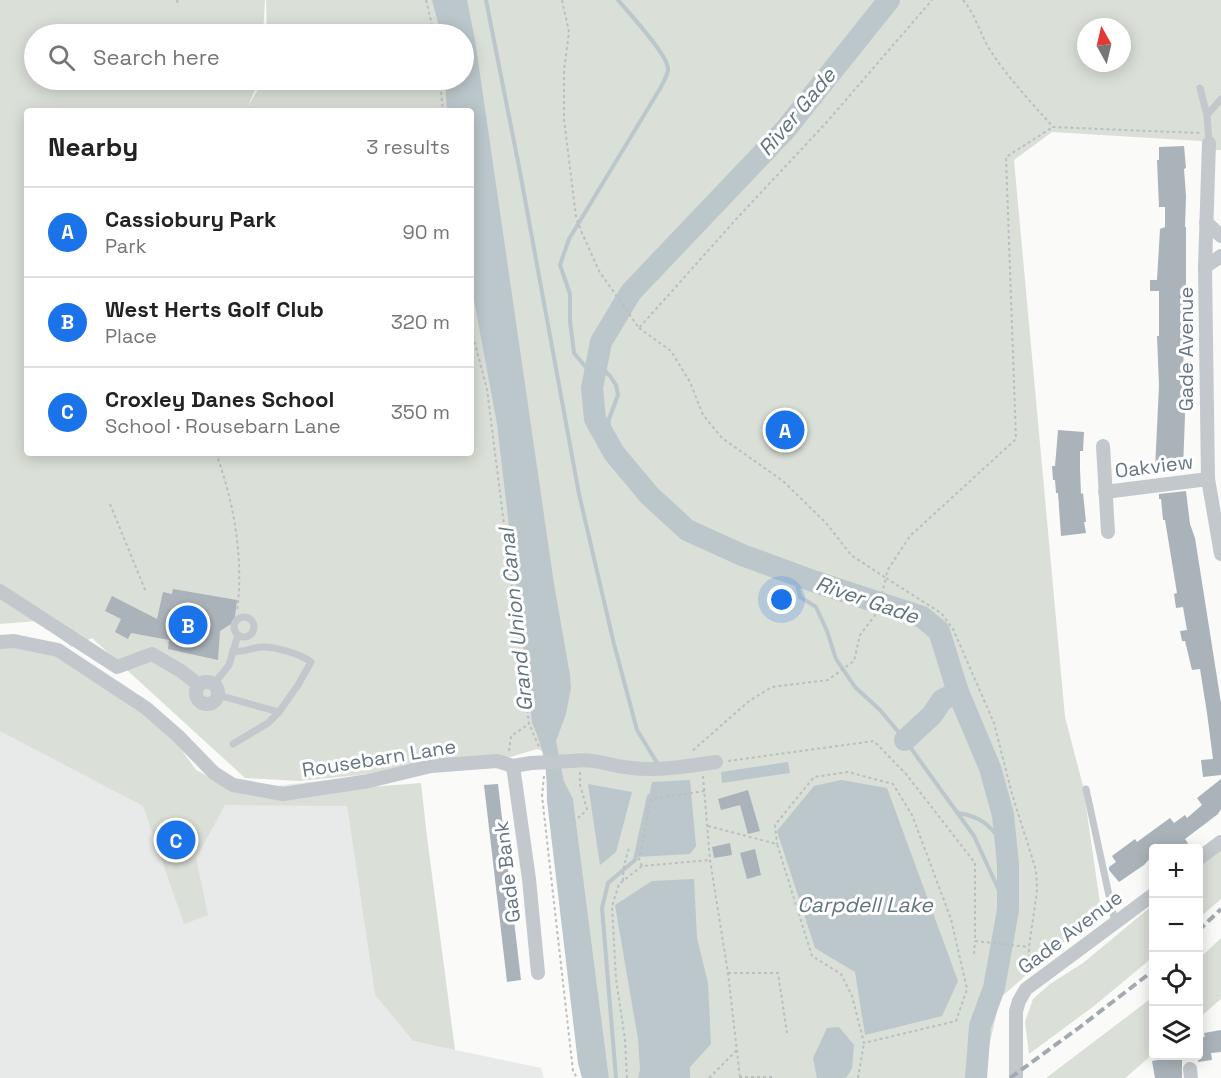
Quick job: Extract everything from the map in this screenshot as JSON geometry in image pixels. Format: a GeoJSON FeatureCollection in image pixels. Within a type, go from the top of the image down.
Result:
{"type":"FeatureCollection","features":[{"type":"Feature","properties":{"kind":"street","name":"Gade Avenue"},"geometry":{"type":"LineString","coordinates":[[1209,138],[1205,267],[1208,479],[1221,554]]}},
{"type":"Feature","properties":{"kind":"street"},"geometry":{"type":"LineString","coordinates":[[1206,222],[1221,236]]}},
{"type":"Feature","properties":{"kind":"street"},"geometry":{"type":"LineString","coordinates":[[1205,267],[1221,256]]}},
{"type":"Feature","properties":{"kind":"street","name":"Oakview"},"geometry":{"type":"LineString","coordinates":[[1102,446],[1108,532]]}},
{"type":"Feature","properties":{"kind":"street","name":"Oakview"},"geometry":{"type":"LineString","coordinates":[[1105,492],[1208,479]]}},
{"type":"Feature","properties":{"kind":"street"},"geometry":{"type":"LineString","coordinates":[[0,591],[117,667],[152,654],[199,685]]}},
{"type":"Feature","properties":{"kind":"street","name":"Rousebarn Lane"},"geometry":{"type":"LineString","coordinates":[[0,642],[14,641],[58,650],[146,708],[178,736],[214,773],[233,785],[283,794],[369,781],[431,766],[497,761],[510,765],[537,765],[592,759],[632,768],[667,768],[716,762]]}},
{"type":"Feature","properties":{"kind":"street"},"geometry":{"type":"LineString","coordinates":[[205,682],[216,690],[214,701],[204,703],[196,696],[199,685],[205,682]]}},
{"type":"Feature","properties":{"kind":"street","name":"Gade Bank"},"geometry":{"type":"LineString","coordinates":[[510,765],[530,879],[538,973]]}},
{"type":"Feature","properties":{"kind":"street"},"geometry":{"type":"LineString","coordinates":[[1203,855],[1221,842]]}},
{"type":"Feature","properties":{"kind":"street","name":"Gade Avenue"},"geometry":{"type":"LineString","coordinates":[[1016,1078],[1016,1011],[1022,993],[1149,898]]}},
{"type":"Feature","properties":{"kind":"lane"},"geometry":{"type":"LineString","coordinates":[[1200,88],[1207,115],[1209,138]]}},
{"type":"Feature","properties":{"kind":"lane"},"geometry":{"type":"LineString","coordinates":[[1207,115],[1221,99]]}},
{"type":"Feature","properties":{"kind":"lane"},"geometry":{"type":"LineString","coordinates":[[238,635],[229,665],[216,690],[279,712]]}},
{"type":"Feature","properties":{"kind":"lane"},"geometry":{"type":"LineString","coordinates":[[233,651],[244,653],[263,646],[302,655],[311,662],[298,686],[279,712],[268,723],[233,744]]}},
{"type":"Feature","properties":{"kind":"lane"},"geometry":{"type":"LineString","coordinates":[[1086,789],[1116,923]]}},
{"type":"Feature","properties":{"kind":"path"},"geometry":{"type":"LineString","coordinates":[[177,0],[178,6]]}},
{"type":"Feature","properties":{"kind":"path"},"geometry":{"type":"LineString","coordinates":[[426,0],[432,24]]}},
{"type":"Feature","properties":{"kind":"path"},"geometry":{"type":"LineString","coordinates":[[562,0],[569,32],[564,71],[564,119],[576,217],[599,271],[639,328],[671,351],[690,382],[703,416],[722,438],[783,481],[827,524],[851,555],[941,613],[953,629],[994,723],[1012,794],[1036,870],[1037,891],[1029,946],[1029,974],[1034,982]]}},
{"type":"Feature","properties":{"kind":"path"},"geometry":{"type":"LineString","coordinates":[[639,328],[826,123],[932,0]]}},
{"type":"Feature","properties":{"kind":"path"},"geometry":{"type":"LineString","coordinates":[[963,0],[970,8],[990,50],[1053,127]]}},
{"type":"Feature","properties":{"kind":"path"},"geometry":{"type":"LineString","coordinates":[[441,90],[443,108]]}},
{"type":"Feature","properties":{"kind":"path"},"geometry":{"type":"LineString","coordinates":[[690,753],[749,701],[772,687],[828,680],[854,661],[860,636],[876,614],[884,590],[887,571],[910,536],[1016,439],[1006,157],[1053,127],[1209,138]]}},
{"type":"Feature","properties":{"kind":"path"},"geometry":{"type":"LineString","coordinates":[[474,340],[487,389],[529,724],[541,752]]}},
{"type":"Feature","properties":{"kind":"path"},"geometry":{"type":"LineString","coordinates":[[217,456],[230,502],[237,541],[239,595],[237,612]]}},
{"type":"Feature","properties":{"kind":"path"},"geometry":{"type":"LineString","coordinates":[[110,504],[146,592]]}},
{"type":"Feature","properties":{"kind":"path"},"geometry":{"type":"LineString","coordinates":[[510,765],[510,736],[529,724]]}},
{"type":"Feature","properties":{"kind":"path"},"geometry":{"type":"LineString","coordinates":[[716,762],[874,741],[906,774],[975,863],[974,954]]}},
{"type":"Feature","properties":{"kind":"path"},"geometry":{"type":"LineString","coordinates":[[572,820],[581,816],[587,809],[575,761]]}},
{"type":"Feature","properties":{"kind":"path"},"geometry":{"type":"LineString","coordinates":[[701,764],[710,860],[728,973],[740,1078],[773,1077]]}},
{"type":"Feature","properties":{"kind":"path"},"geometry":{"type":"LineString","coordinates":[[537,765],[573,1071],[577,1078]]}},
{"type":"Feature","properties":{"kind":"path"},"geometry":{"type":"LineString","coordinates":[[858,1078],[864,1043],[852,996],[842,974],[812,956],[777,844],[775,825],[814,777],[848,772],[893,784],[912,815],[951,919],[967,989],[956,1021],[864,1043]]}},
{"type":"Feature","properties":{"kind":"path"},"geometry":{"type":"LineString","coordinates":[[642,866],[639,860],[651,799],[705,791]]}},
{"type":"Feature","properties":{"kind":"path"},"geometry":{"type":"LineString","coordinates":[[708,826],[777,844]]}},
{"type":"Feature","properties":{"kind":"path"},"geometry":{"type":"LineString","coordinates":[[623,880],[623,862],[629,846]]}},
{"type":"Feature","properties":{"kind":"path"},"geometry":{"type":"LineString","coordinates":[[627,1078],[625,1040],[616,979],[612,906],[619,884],[642,866],[710,860]]}},
{"type":"Feature","properties":{"kind":"path"},"geometry":{"type":"LineString","coordinates":[[975,941],[984,940],[1029,946]]}},
{"type":"Feature","properties":{"kind":"path"},"geometry":{"type":"LineString","coordinates":[[728,973],[778,973],[787,1033]]}},
{"type":"Feature","properties":{"kind":"path"},"geometry":{"type":"LineString","coordinates":[[709,1078],[736,1050]]}},
{"type":"Feature","properties":{"kind":"shaded area"},"geometry":{"type":"Polygon","coordinates":[[[0,0],[265,0],[264,24],[24,24],[24,90],[255,90],[248,106],[258,90],[474,90],[474,24],[267,24],[266,0],[1221,0],[1221,150],[1216,150],[1201,141],[1052,132],[1014,160],[1065,717],[1083,786],[1101,910],[1000,998],[984,1069],[974,1075],[974,1078],[609,1078],[573,800],[564,781],[559,757],[537,749],[497,761],[300,781],[245,778],[92,638],[72,647],[37,621],[0,624],[0,0]]]}},
{"type":"Feature","properties":{"kind":"shaded area"},"geometry":{"type":"Polygon","coordinates":[[[0,636],[175,741],[196,770],[217,781],[266,787],[326,780],[347,806],[375,995],[413,1041],[541,1068],[544,1078],[0,1078],[0,636]]]}},
{"type":"Feature","properties":{"kind":"shaded area"},"geometry":{"type":"Polygon","coordinates":[[[0,636],[62,658],[149,717],[175,741],[196,770],[217,781],[319,791],[421,783],[455,1050],[413,1041],[375,995],[347,806],[225,805],[196,858],[208,915],[184,924],[143,806],[0,731],[0,636]]]}},
{"type":"Feature","properties":{"kind":"shaded area"},"geometry":{"type":"Polygon","coordinates":[[[1221,846],[1221,899],[1203,915],[1203,898],[1203,862],[1221,846]]]}},
{"type":"Feature","properties":{"kind":"shaded area"},"geometry":{"type":"Polygon","coordinates":[[[1149,908],[1149,960],[1094,1006],[1029,1054],[1025,1022],[1033,999],[1050,984],[1083,963],[1149,908]]]}},
{"type":"Feature","properties":{"kind":"shaded area"},"geometry":{"type":"Polygon","coordinates":[[[1221,938],[1221,999],[1203,1015],[1203,1006],[1203,955],[1221,938]]]}},
{"type":"Feature","properties":{"kind":"shaded area"},"geometry":{"type":"Polygon","coordinates":[[[1149,1000],[1149,1057],[1125,1078],[1046,1078],[1149,1000]]]}},
{"type":"Feature","properties":{"kind":"water"},"geometry":{"type":"Polygon","coordinates":[[[432,0],[467,0],[472,24],[438,24],[432,0]]]}},
{"type":"Feature","properties":{"kind":"water"},"geometry":{"type":"Polygon","coordinates":[[[474,35],[554,584],[570,675],[571,688],[566,714],[556,741],[564,781],[573,799],[609,1078],[582,1078],[578,1063],[547,801],[546,771],[540,743],[532,723],[497,424],[474,300],[474,108],[447,108],[446,90],[474,90],[474,35]]]}},
{"type":"Feature","properties":{"kind":"water"},"geometry":{"type":"Polygon","coordinates":[[[788,762],[790,773],[722,783],[721,772],[788,762]]]}},
{"type":"Feature","properties":{"kind":"water"},"geometry":{"type":"Polygon","coordinates":[[[690,780],[696,846],[690,854],[636,857],[652,782],[690,780]]]}},
{"type":"Feature","properties":{"kind":"water","name":"Carpdell Lake"},"geometry":{"type":"Polygon","coordinates":[[[841,780],[887,788],[958,981],[942,1016],[865,1035],[855,972],[815,948],[777,831],[814,786],[841,780]]]}},
{"type":"Feature","properties":{"kind":"water"},"geometry":{"type":"Polygon","coordinates":[[[588,784],[632,792],[616,852],[600,865],[588,784]]]}},
{"type":"Feature","properties":{"kind":"water"},"geometry":{"type":"Polygon","coordinates":[[[694,879],[697,938],[708,983],[711,1044],[690,1067],[690,1078],[638,1078],[640,1070],[638,1039],[615,905],[652,881],[694,879]]]}},
{"type":"Feature","properties":{"kind":"water"},"geometry":{"type":"Polygon","coordinates":[[[839,1027],[854,1045],[852,1068],[846,1078],[817,1078],[813,1058],[827,1028],[839,1027]]]}},
{"type":"Feature","properties":{"kind":"building"},"geometry":{"type":"Polygon","coordinates":[[[1184,146],[1186,331],[1183,340],[1185,415],[1183,470],[1155,469],[1159,386],[1157,336],[1159,336],[1159,291],[1150,291],[1150,280],[1157,280],[1160,229],[1165,227],[1165,207],[1159,207],[1157,160],[1159,160],[1159,147],[1184,146]]]}},
{"type":"Feature","properties":{"kind":"building"},"geometry":{"type":"Polygon","coordinates":[[[1058,430],[1084,432],[1083,451],[1080,451],[1080,469],[1086,533],[1061,536],[1058,493],[1056,493],[1055,480],[1053,480],[1052,466],[1055,466],[1058,430]]]}},
{"type":"Feature","properties":{"kind":"building"},"geometry":{"type":"Polygon","coordinates":[[[1186,491],[1221,703],[1221,775],[1203,777],[1201,760],[1213,759],[1207,713],[1200,669],[1192,670],[1185,641],[1182,641],[1180,631],[1187,630],[1183,607],[1176,608],[1174,594],[1177,593],[1161,499],[1159,499],[1159,494],[1186,491]]]}},
{"type":"Feature","properties":{"kind":"building"},"geometry":{"type":"Polygon","coordinates":[[[173,589],[237,600],[234,625],[231,624],[220,631],[218,660],[168,649],[169,640],[131,633],[128,639],[115,632],[121,619],[105,611],[112,596],[157,619],[163,592],[172,594],[173,589]]]}},
{"type":"Feature","properties":{"kind":"building"},"geometry":{"type":"Polygon","coordinates":[[[1221,779],[1221,809],[1218,814],[1185,839],[1187,844],[1149,844],[1149,860],[1119,882],[1109,870],[1109,867],[1116,862],[1112,856],[1135,839],[1137,842],[1170,818],[1174,823],[1185,815],[1187,818],[1202,805],[1197,798],[1221,779]]]}},
{"type":"Feature","properties":{"kind":"building"},"geometry":{"type":"Polygon","coordinates":[[[498,784],[521,980],[507,982],[484,785],[498,784]]]}},
{"type":"Feature","properties":{"kind":"building"},"geometry":{"type":"Polygon","coordinates":[[[748,790],[760,831],[748,834],[740,805],[721,810],[718,799],[748,790]]]}},
{"type":"Feature","properties":{"kind":"building"},"geometry":{"type":"Polygon","coordinates":[[[730,843],[732,855],[714,858],[712,847],[730,843]]]}},
{"type":"Feature","properties":{"kind":"building"},"geometry":{"type":"Polygon","coordinates":[[[755,849],[761,875],[747,879],[740,853],[755,849]]]}},
{"type":"Feature","properties":{"kind":"building"},"geometry":{"type":"Polygon","coordinates":[[[1221,1030],[1221,1052],[1211,1053],[1212,1060],[1198,1062],[1198,1060],[1203,1060],[1204,1033],[1221,1030]]]}},
{"type":"Feature","properties":{"kind":"building"},"geometry":{"type":"Polygon","coordinates":[[[1182,1060],[1182,1078],[1155,1078],[1152,1061],[1182,1060]]]}},
{"type":"Feature","properties":{"kind":"waterway"},"geometry":{"type":"LineString","coordinates":[[486,0],[579,494],[614,644],[637,730],[659,766]]}},
{"type":"Feature","properties":{"kind":"waterway"},"geometry":{"type":"LineString","coordinates":[[594,377],[574,353],[570,321],[570,294],[560,265],[569,239],[661,87],[668,69],[662,54],[618,0]]}},
{"type":"Feature","properties":{"kind":"waterway","name":"River Gade"},"geometry":{"type":"LineString","coordinates":[[889,0],[785,130],[631,292],[601,342],[592,388],[595,419],[614,453],[649,495],[687,530],[742,555],[922,617],[939,631],[958,692],[990,768],[1003,815],[1008,864],[1008,910],[994,988],[980,1026],[976,1078]]}},
{"type":"Feature","properties":{"kind":"waterway"},"geometry":{"type":"LineString","coordinates":[[596,362],[610,376],[616,385],[618,395],[609,419],[607,440]]}},
{"type":"Feature","properties":{"kind":"waterway"},"geometry":{"type":"LineString","coordinates":[[795,574],[800,597],[816,607],[836,659],[855,687],[880,710],[905,740],[974,836],[1008,910]]}},
{"type":"Feature","properties":{"kind":"waterway"},"geometry":{"type":"LineString","coordinates":[[905,740],[932,715],[942,700],[958,692]]}},
{"type":"Feature","properties":{"kind":"waterway"},"geometry":{"type":"LineString","coordinates":[[616,1078],[602,908],[608,883],[635,860],[649,796]]}},
{"type":"Feature","properties":{"kind":"waterway"},"geometry":{"type":"LineString","coordinates":[[958,813],[980,820],[991,828],[1006,846]]}},
{"type":"Feature","properties":{"kind":"railway"},"geometry":{"type":"LineString","coordinates":[[1203,926],[1221,909]]}},
{"type":"Feature","properties":{"kind":"railway"},"geometry":{"type":"LineString","coordinates":[[1010,1078],[1149,974]]}},
{"type":"Feature","properties":{"kind":"place","name":"Cassiobury Park"},"geometry":{"type":"Point","coordinates":[785,430]}},
{"type":"Feature","properties":{"kind":"place","name":"West Herts Golf Club"},"geometry":{"type":"Point","coordinates":[188,625]}},
{"type":"Feature","properties":{"kind":"place","name":"Croxley Danes School"},"geometry":{"type":"Point","coordinates":[176,840]}},
{"type":"Feature","properties":{"kind":"water label","name":"Grand Union Canal"},"geometry":{"type":"Point","coordinates":[516,620]}}]}
